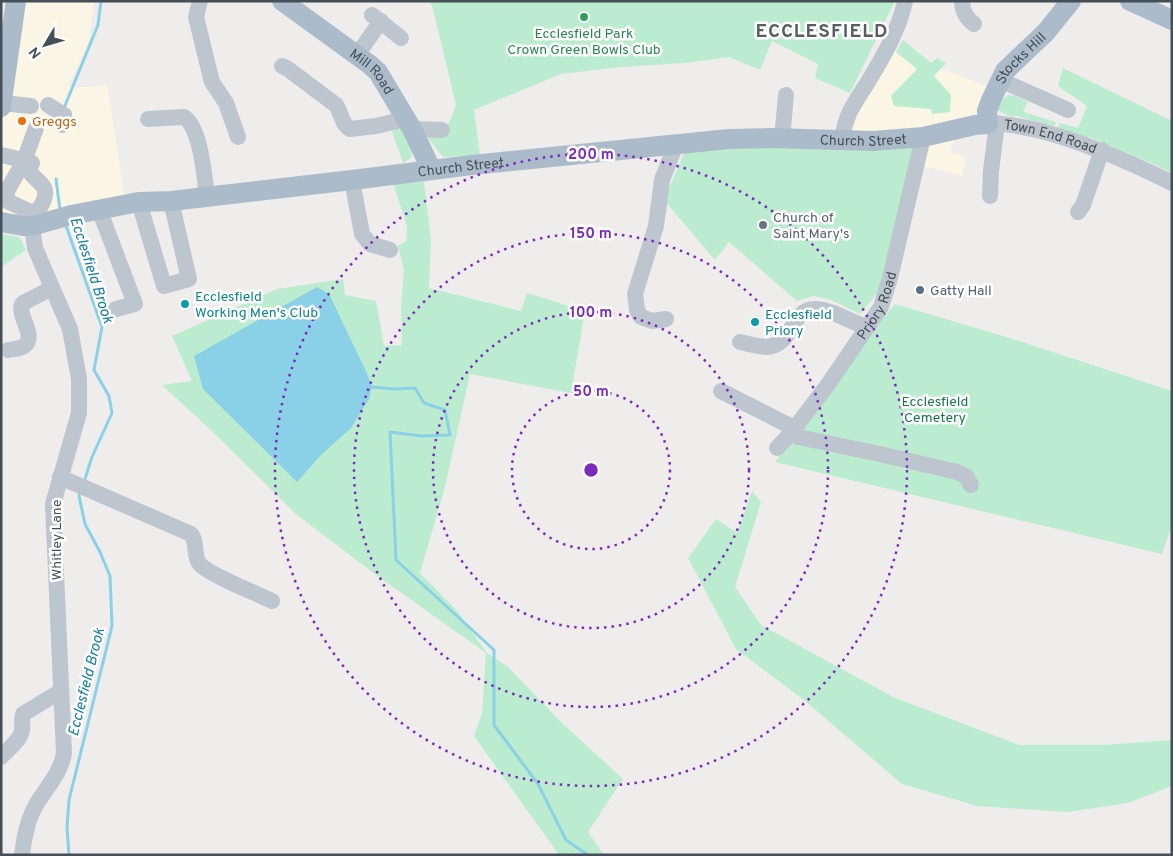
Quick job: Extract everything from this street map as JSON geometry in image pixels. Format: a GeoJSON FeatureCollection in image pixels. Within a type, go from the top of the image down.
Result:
{"type":"FeatureCollection","features":[{"type":"Feature","properties":{"kind":"main road"},"geometry":{"type":"LineString","coordinates":[[1,107],[16,1]]}},
{"type":"Feature","properties":{"kind":"main road","name":"Mill Road"},"geometry":{"type":"LineString","coordinates":[[282,1],[378,72],[409,124],[431,170]]}},
{"type":"Feature","properties":{"kind":"main road","name":"Stocks Hill"},"geometry":{"type":"LineString","coordinates":[[992,124],[987,111],[1000,80],[1013,62],[1046,32],[1072,1]]}},
{"type":"Feature","properties":{"kind":"main road"},"geometry":{"type":"LineString","coordinates":[[1130,1],[1172,20]]}},
{"type":"Feature","properties":{"kind":"main road","name":"Town End Road"},"geometry":{"type":"LineString","coordinates":[[923,137],[975,125],[992,124]]}},
{"type":"Feature","properties":{"kind":"main road","name":"Church Street"},"geometry":{"type":"LineString","coordinates":[[1,222],[32,226],[99,209],[139,202],[729,139],[782,138],[873,141],[923,137]]}},
{"type":"Feature","properties":{"kind":"street"},"geometry":{"type":"LineString","coordinates":[[200,1],[196,17],[210,76],[217,91],[226,103],[238,137]]}},
{"type":"Feature","properties":{"kind":"street"},"geometry":{"type":"LineString","coordinates":[[842,141],[846,117],[888,48],[901,19],[906,1]]}},
{"type":"Feature","properties":{"kind":"street"},"geometry":{"type":"LineString","coordinates":[[962,1],[962,8],[966,16],[974,24]]}},
{"type":"Feature","properties":{"kind":"street"},"geometry":{"type":"LineString","coordinates":[[357,55],[377,18],[401,38]]}},
{"type":"Feature","properties":{"kind":"street"},"geometry":{"type":"LineString","coordinates":[[282,66],[336,105],[344,124],[350,129],[409,124],[442,130]]}},
{"type":"Feature","properties":{"kind":"street"},"geometry":{"type":"LineString","coordinates":[[1000,80],[1068,110]]}},
{"type":"Feature","properties":{"kind":"street"},"geometry":{"type":"LineString","coordinates":[[782,138],[786,95]]}},
{"type":"Feature","properties":{"kind":"street"},"geometry":{"type":"LineString","coordinates":[[2,103],[31,106]]}},
{"type":"Feature","properties":{"kind":"street"},"geometry":{"type":"LineString","coordinates":[[48,105],[64,115],[62,125]]}},
{"type":"Feature","properties":{"kind":"street"},"geometry":{"type":"LineString","coordinates":[[148,119],[184,117],[189,120],[197,136],[207,195]]}},
{"type":"Feature","properties":{"kind":"street","name":"Town End Road"},"geometry":{"type":"LineString","coordinates":[[992,124],[1006,123],[1102,150],[1172,183]]}},
{"type":"Feature","properties":{"kind":"street"},"geometry":{"type":"LineString","coordinates":[[990,196],[992,124]]}},
{"type":"Feature","properties":{"kind":"street"},"geometry":{"type":"LineString","coordinates":[[1,155],[28,162],[36,128]]}},
{"type":"Feature","properties":{"kind":"street","name":"Priory Road"},"geometry":{"type":"LineString","coordinates":[[777,448],[829,383],[881,307],[885,298],[923,137]]}},
{"type":"Feature","properties":{"kind":"street"},"geometry":{"type":"LineString","coordinates":[[666,318],[652,321],[641,317],[637,310],[635,294],[656,226],[662,180],[676,144]]}},
{"type":"Feature","properties":{"kind":"street"},"geometry":{"type":"LineString","coordinates":[[1078,212],[1083,205],[1102,150]]}},
{"type":"Feature","properties":{"kind":"street"},"geometry":{"type":"LineString","coordinates":[[352,180],[362,234],[370,244],[390,250]]}},
{"type":"Feature","properties":{"kind":"street"},"geometry":{"type":"LineString","coordinates":[[139,202],[164,286],[189,279],[171,200]]}},
{"type":"Feature","properties":{"kind":"street"},"geometry":{"type":"LineString","coordinates":[[99,209],[135,304],[116,309]]}},
{"type":"Feature","properties":{"kind":"street","name":"Whitley Lane"},"geometry":{"type":"LineString","coordinates":[[22,855],[29,820],[62,762],[64,753],[53,504],[79,413],[79,379],[70,329],[35,248],[32,226]]}},
{"type":"Feature","properties":{"kind":"street"},"geometry":{"type":"LineString","coordinates":[[8,350],[24,346],[28,342],[26,324],[20,311],[22,303],[52,288]]}},
{"type":"Feature","properties":{"kind":"street"},"geometry":{"type":"LineString","coordinates":[[740,342],[765,347],[777,344],[787,336],[797,318],[804,312],[814,309],[830,312],[867,328]]}},
{"type":"Feature","properties":{"kind":"street"},"geometry":{"type":"LineString","coordinates":[[721,391],[792,431],[798,438],[880,454],[957,472],[966,476],[971,484]]}},
{"type":"Feature","properties":{"kind":"street"},"geometry":{"type":"LineString","coordinates":[[60,477],[191,534],[195,539],[195,554],[202,568],[272,601]]}},
{"type":"Feature","properties":{"kind":"street"},"geometry":{"type":"LineString","coordinates":[[1,757],[20,736],[23,714],[61,691]]}},
{"type":"Feature","properties":{"kind":"shaded area"},"geometry":{"type":"Polygon","coordinates":[[[8,1],[94,1],[89,42],[68,87],[93,87],[107,84],[127,211],[1,232],[1,53],[8,1]]]}},
{"type":"Feature","properties":{"kind":"shaded area"},"geometry":{"type":"Polygon","coordinates":[[[887,48],[995,89],[991,100],[951,146],[951,152],[966,157],[962,176],[911,163],[842,141],[887,48]]]}},
{"type":"Feature","properties":{"kind":"green space"},"geometry":{"type":"Polygon","coordinates":[[[427,1],[895,1],[850,93],[815,78],[818,64],[772,41],[760,70],[729,57],[685,63],[621,67],[561,74],[474,110],[480,155],[443,157],[425,134],[445,133],[456,105],[432,5],[427,1]]]}},
{"type":"Feature","properties":{"kind":"green space"},"geometry":{"type":"Polygon","coordinates":[[[903,40],[931,63],[937,58],[946,63],[934,76],[951,95],[950,112],[932,114],[931,109],[894,106],[891,96],[917,69],[896,52],[903,40]]]}},
{"type":"Feature","properties":{"kind":"green space"},"geometry":{"type":"Polygon","coordinates":[[[1063,68],[1172,121],[1172,174],[1158,166],[1089,137],[1087,139],[1058,128],[1060,123],[1078,128],[1087,106],[1058,86],[1063,68]]]}},
{"type":"Feature","properties":{"kind":"green space"},"geometry":{"type":"Polygon","coordinates":[[[1008,95],[1028,102],[1023,112],[1056,122],[1054,126],[1019,116],[1009,116],[997,110],[1000,101],[1008,95]]]}},
{"type":"Feature","properties":{"kind":"green space"},"geometry":{"type":"Polygon","coordinates":[[[391,128],[404,130],[412,151],[411,158],[403,163],[391,128]]]}},
{"type":"Feature","properties":{"kind":"green space"},"geometry":{"type":"Polygon","coordinates":[[[743,143],[915,148],[879,291],[860,314],[831,300],[814,296],[797,301],[729,242],[715,260],[664,200],[685,151],[743,143]]]}},
{"type":"Feature","properties":{"kind":"green space"},"geometry":{"type":"Polygon","coordinates":[[[424,182],[431,240],[429,288],[521,311],[527,293],[585,311],[571,393],[470,374],[445,487],[420,573],[457,611],[487,653],[508,667],[563,724],[623,779],[588,832],[604,855],[559,855],[474,736],[482,713],[486,653],[375,574],[297,515],[162,385],[192,381],[172,336],[277,289],[343,279],[345,295],[376,301],[384,346],[402,345],[401,306],[404,270],[398,246],[406,241],[407,226],[393,183],[424,182]]]}},
{"type":"Feature","properties":{"kind":"green space"},"geometry":{"type":"Polygon","coordinates":[[[1,234],[19,237],[26,250],[1,267],[1,234]]]}},
{"type":"Feature","properties":{"kind":"green space","name":"Ecclesfield Cemetery"},"geometry":{"type":"Polygon","coordinates":[[[895,304],[1013,339],[1172,391],[1172,525],[1162,554],[775,462],[818,408],[895,304]]]}},
{"type":"Feature","properties":{"kind":"green space"},"geometry":{"type":"Polygon","coordinates":[[[752,491],[761,502],[735,587],[761,625],[893,697],[1019,745],[1104,745],[1172,740],[1172,786],[1128,803],[1067,812],[977,806],[902,784],[804,700],[736,649],[688,558],[716,519],[737,533],[752,491]]]}},
{"type":"Feature","properties":{"kind":"water"},"geometry":{"type":"Polygon","coordinates":[[[317,287],[329,294],[372,387],[369,399],[351,428],[321,455],[297,482],[203,389],[194,356],[317,287]]]}},
{"type":"Feature","properties":{"kind":"waterway","name":"Ecclesfield Brook"},"geometry":{"type":"LineString","coordinates":[[64,108],[98,25],[101,1]]}},
{"type":"Feature","properties":{"kind":"waterway","name":"Ecclesfield Brook"},"geometry":{"type":"LineString","coordinates":[[56,179],[60,210]]}},
{"type":"Feature","properties":{"kind":"waterway","name":"Ecclesfield Brook"},"geometry":{"type":"LineString","coordinates":[[65,223],[102,327],[94,370],[109,396],[112,413],[92,457],[84,482]]}},
{"type":"Feature","properties":{"kind":"waterway"},"geometry":{"type":"LineString","coordinates":[[372,387],[415,388],[424,403],[445,410],[450,435],[422,436],[390,432],[396,560],[494,650],[494,725],[538,784],[566,840],[588,855]]}},
{"type":"Feature","properties":{"kind":"waterway","name":"Ecclesfield Brook"},"geometry":{"type":"LineString","coordinates":[[69,855],[67,827],[69,800],[112,626],[110,576],[85,524],[80,493]]}},
{"type":"Feature","properties":{"kind":"place","name":"Ecclesfield Park Crown Green Bowls Club"},"geometry":{"type":"Point","coordinates":[584,17]}},
{"type":"Feature","properties":{"kind":"place","name":"Greggs"},"geometry":{"type":"Point","coordinates":[22,121]}},
{"type":"Feature","properties":{"kind":"place","name":"Church of Saint Mary's"},"geometry":{"type":"Point","coordinates":[763,225]}},
{"type":"Feature","properties":{"kind":"place","name":"Gatty Hall"},"geometry":{"type":"Point","coordinates":[920,290]}},
{"type":"Feature","properties":{"kind":"place","name":"Ecclesfield Working Men's Club"},"geometry":{"type":"Point","coordinates":[185,304]}},
{"type":"Feature","properties":{"kind":"place","name":"Ecclesfield Priory"},"geometry":{"type":"Point","coordinates":[755,322]}},
{"type":"Feature","properties":{"kind":"district","name":"ECCLESFIELD"},"geometry":{"type":"Point","coordinates":[822,30]}}]}
